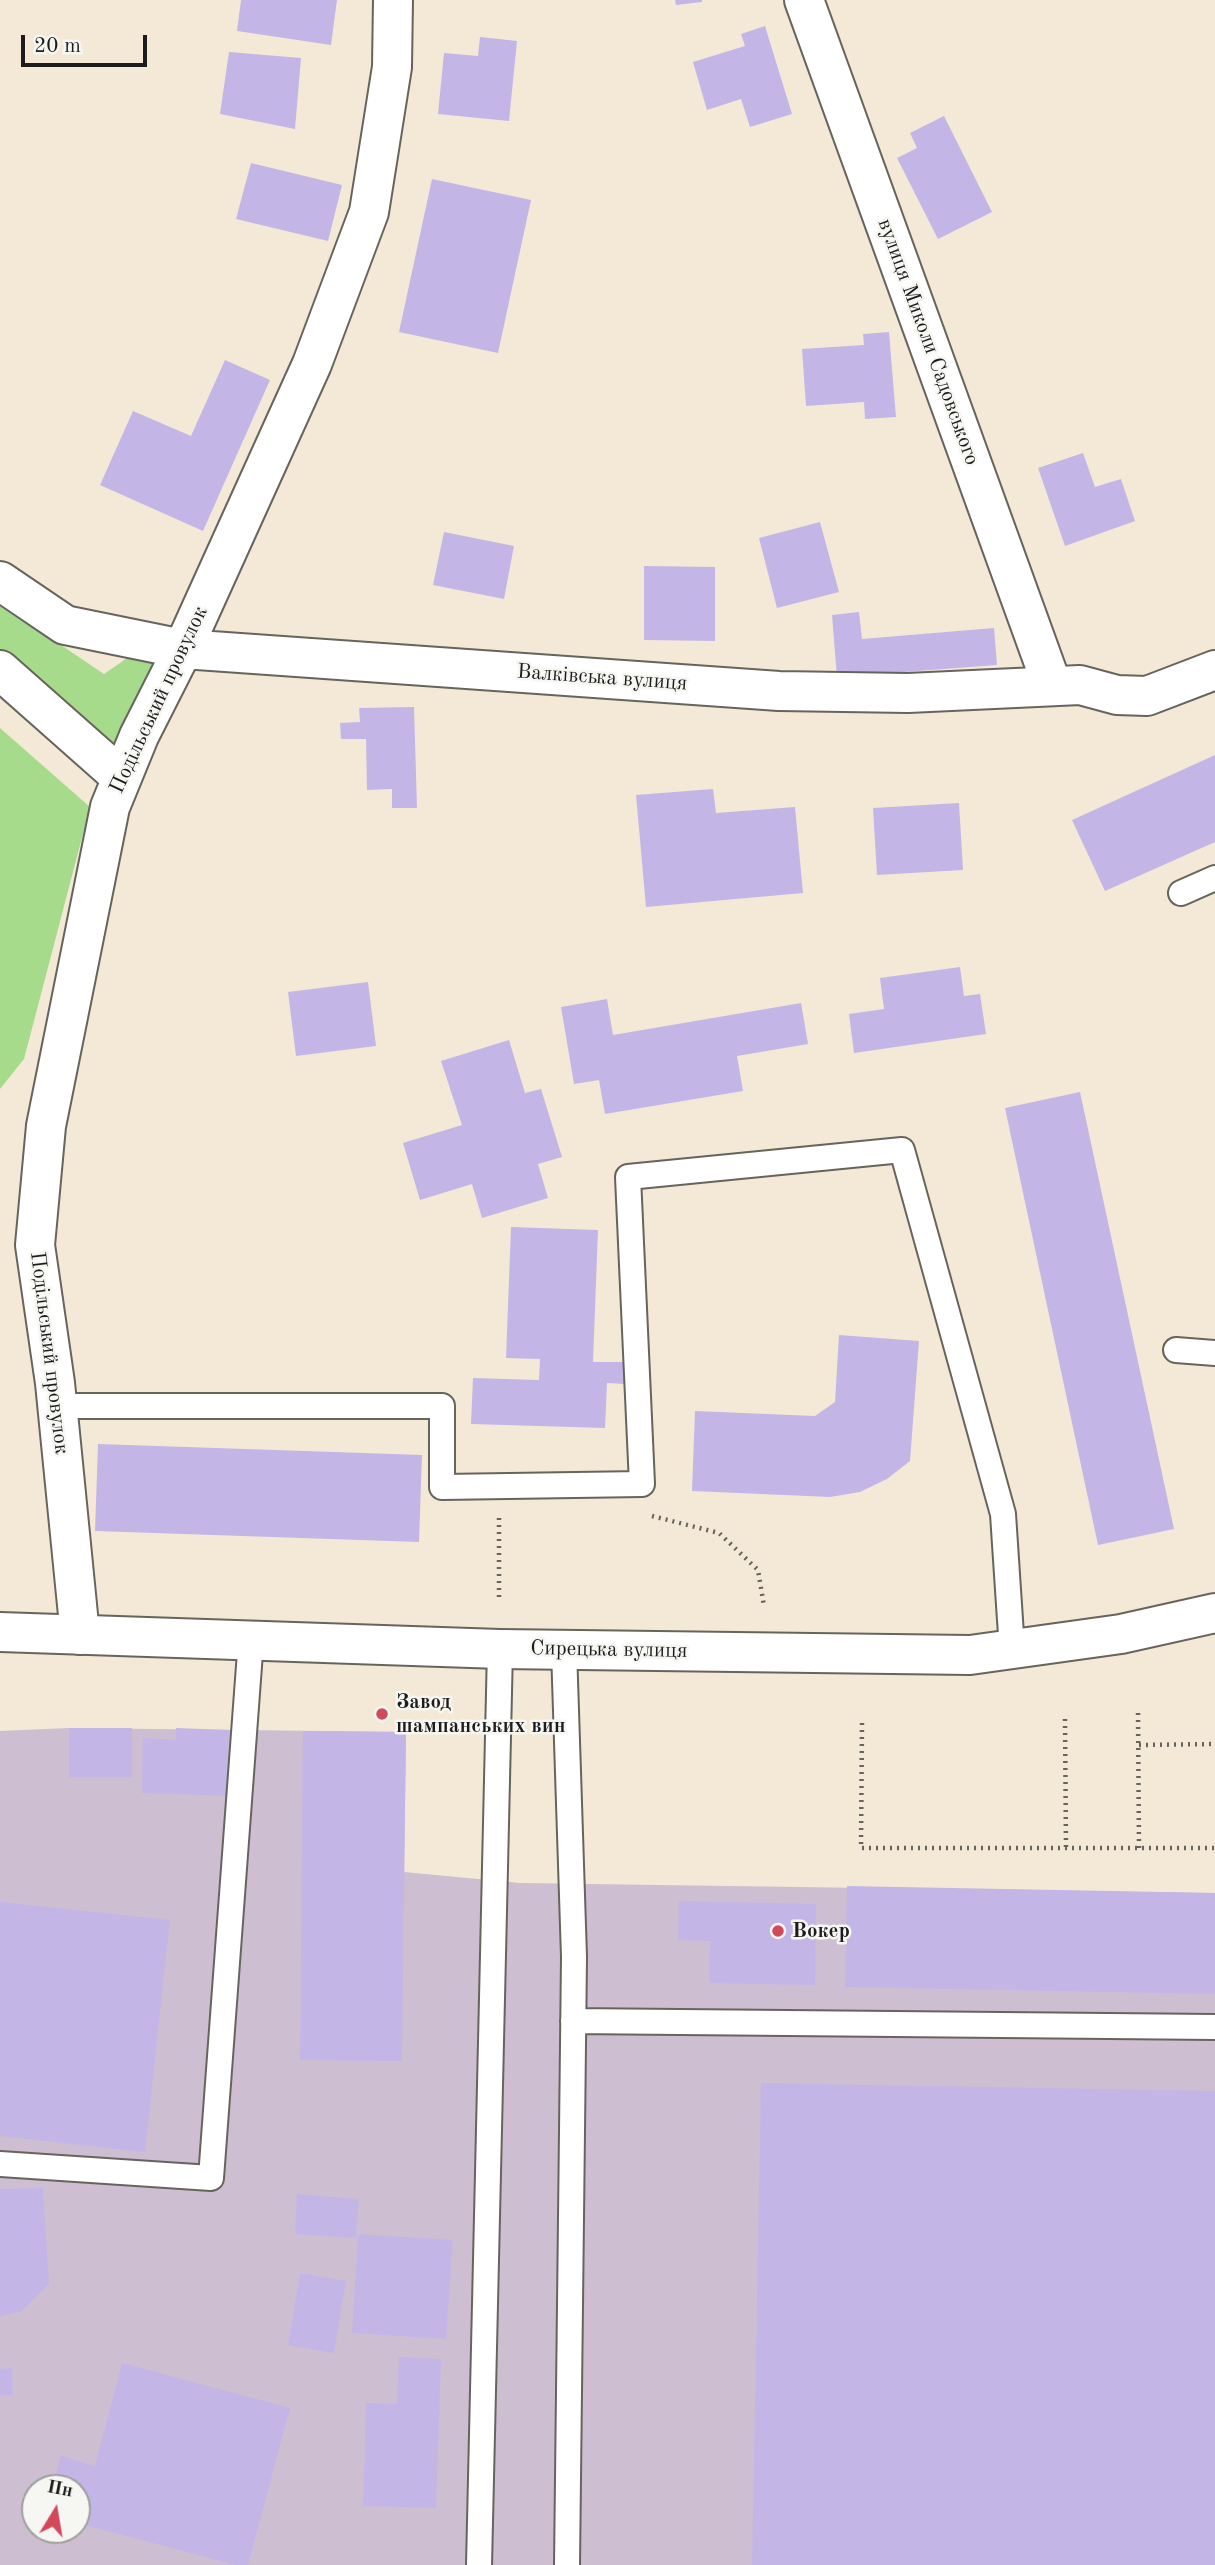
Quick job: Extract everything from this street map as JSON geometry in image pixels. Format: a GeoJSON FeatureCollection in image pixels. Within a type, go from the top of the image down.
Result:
{"type":"FeatureCollection","features":[{"type":"Feature","properties":{"kind":"street","name":"Подільський провулок"},"geometry":{"type":"LineString","coordinates":[[80,1635],[57,1406],[35,1245],[46,1126],[110,807],[121,777],[183,649],[312,364],[369,212],[392,67],[393,0]]}},
{"type":"Feature","properties":{"kind":"street","name":"вулиця Миколи Садовського"},"geometry":{"type":"LineString","coordinates":[[804,0],[1052,685]]}},
{"type":"Feature","properties":{"kind":"street","name":"Валківська вулиця"},"geometry":{"type":"LineString","coordinates":[[0,581],[65,625],[183,649],[779,691],[908,693],[1080,685],[1117,695],[1147,696],[1215,670]]}},
{"type":"Feature","properties":{"kind":"street"},"geometry":{"type":"LineString","coordinates":[[0,670],[121,777]]}},
{"type":"Feature","properties":{"kind":"street","name":"Сирецька вулиця"},"geometry":{"type":"LineString","coordinates":[[0,1632],[500,1649],[970,1655],[1121,1634],[1215,1613]]}},
{"type":"Feature","properties":{"kind":"lane"},"geometry":{"type":"LineString","coordinates":[[1181,893],[1215,878]]}},
{"type":"Feature","properties":{"kind":"lane"},"geometry":{"type":"LineString","coordinates":[[57,1406],[442,1406],[442,1487],[642,1484],[628,1177],[902,1150],[1003,1514],[1012,1650]]}},
{"type":"Feature","properties":{"kind":"lane"},"geometry":{"type":"LineString","coordinates":[[1176,1350],[1215,1353]]}},
{"type":"Feature","properties":{"kind":"lane"},"geometry":{"type":"LineString","coordinates":[[0,2164],[212,2178],[251,1639]]}},
{"type":"Feature","properties":{"kind":"lane"},"geometry":{"type":"LineString","coordinates":[[479,2565],[500,1649]]}},
{"type":"Feature","properties":{"kind":"lane"},"geometry":{"type":"LineString","coordinates":[[564,1649],[573,2021],[567,2565]]}},
{"type":"Feature","properties":{"kind":"lane"},"geometry":{"type":"LineString","coordinates":[[573,2021],[1215,2027]]}},
{"type":"Feature","properties":{"kind":"path"},"geometry":{"type":"LineString","coordinates":[[499,1487],[499,1601]]}},
{"type":"Feature","properties":{"kind":"path"},"geometry":{"type":"LineString","coordinates":[[643,1514],[719,1533],[758,1570],[764,1606]]}},
{"type":"Feature","properties":{"kind":"path"},"geometry":{"type":"LineString","coordinates":[[1138,1713],[1139,1848]]}},
{"type":"Feature","properties":{"kind":"path"},"geometry":{"type":"LineString","coordinates":[[1065,1719],[1066,1849]]}},
{"type":"Feature","properties":{"kind":"path"},"geometry":{"type":"LineString","coordinates":[[862,1723],[861,1848],[1215,1848]]}},
{"type":"Feature","properties":{"kind":"path"},"geometry":{"type":"LineString","coordinates":[[1139,1745],[1215,1744]]}},
{"type":"Feature","properties":{"kind":"shaded area"},"geometry":{"type":"Polygon","coordinates":[[[69,1728],[406,1732],[404,1872],[520,1883],[1215,1893],[1215,2565],[0,2565],[0,1731],[69,1728]]]}},
{"type":"Feature","properties":{"kind":"green space"},"geometry":{"type":"Polygon","coordinates":[[[0,604],[104,674],[136,652],[155,660],[163,678],[125,741],[104,743],[0,651],[0,604]]]}},
{"type":"Feature","properties":{"kind":"green space"},"geometry":{"type":"Polygon","coordinates":[[[0,728],[90,807],[24,1059],[0,1089],[0,728]]]}},
{"type":"Feature","properties":{"kind":"building"},"geometry":{"type":"Polygon","coordinates":[[[241,0],[337,0],[331,45],[237,31],[241,0]]]}},
{"type":"Feature","properties":{"kind":"building"},"geometry":{"type":"Polygon","coordinates":[[[675,0],[702,0],[702,2],[676,5],[675,0]]]}},
{"type":"Feature","properties":{"kind":"building"},"geometry":{"type":"Polygon","coordinates":[[[765,26],[792,114],[750,127],[741,99],[707,110],[693,62],[745,46],[741,34],[765,26]]]}},
{"type":"Feature","properties":{"kind":"building"},"geometry":{"type":"Polygon","coordinates":[[[480,37],[517,41],[509,121],[438,114],[444,53],[478,56],[480,37]]]}},
{"type":"Feature","properties":{"kind":"building"},"geometry":{"type":"Polygon","coordinates":[[[229,52],[301,58],[295,129],[220,114],[229,52]]]}},
{"type":"Feature","properties":{"kind":"building"},"geometry":{"type":"Polygon","coordinates":[[[944,116],[992,212],[938,239],[897,158],[917,148],[910,133],[944,116]]]}},
{"type":"Feature","properties":{"kind":"building"},"geometry":{"type":"Polygon","coordinates":[[[251,163],[342,185],[328,241],[236,219],[251,163]]]}},
{"type":"Feature","properties":{"kind":"building"},"geometry":{"type":"Polygon","coordinates":[[[432,179],[531,200],[498,353],[399,332],[432,179]]]}},
{"type":"Feature","properties":{"kind":"building"},"geometry":{"type":"Polygon","coordinates":[[[889,332],[896,417],[865,419],[864,402],[806,406],[802,349],[864,345],[863,334],[889,332]]]}},
{"type":"Feature","properties":{"kind":"building"},"geometry":{"type":"Polygon","coordinates":[[[225,360],[270,380],[203,531],[100,485],[133,411],[191,436],[225,360]]]}},
{"type":"Feature","properties":{"kind":"building"},"geometry":{"type":"Polygon","coordinates":[[[1083,453],[1095,487],[1121,479],[1135,521],[1065,546],[1038,468],[1083,453]]]}},
{"type":"Feature","properties":{"kind":"building"},"geometry":{"type":"Polygon","coordinates":[[[820,522],[839,592],[777,608],[759,538],[820,522]]]}},
{"type":"Feature","properties":{"kind":"building"},"geometry":{"type":"Polygon","coordinates":[[[444,532],[514,546],[504,599],[433,585],[444,532]]]}},
{"type":"Feature","properties":{"kind":"building"},"geometry":{"type":"Polygon","coordinates":[[[644,566],[715,567],[715,641],[644,640],[644,566]]]}},
{"type":"Feature","properties":{"kind":"building"},"geometry":{"type":"Polygon","coordinates":[[[859,612],[862,639],[994,628],[997,665],[837,677],[832,615],[859,612]]]}},
{"type":"Feature","properties":{"kind":"building"},"geometry":{"type":"Polygon","coordinates":[[[414,707],[417,808],[392,808],[392,789],[367,790],[366,739],[341,739],[340,723],[360,722],[359,708],[414,707]]]}},
{"type":"Feature","properties":{"kind":"building"},"geometry":{"type":"Polygon","coordinates":[[[1215,755],[1215,842],[1105,891],[1072,820],[1215,755]]]}},
{"type":"Feature","properties":{"kind":"building"},"geometry":{"type":"Polygon","coordinates":[[[713,789],[716,813],[795,807],[803,893],[646,907],[636,795],[713,789]]]}},
{"type":"Feature","properties":{"kind":"building"},"geometry":{"type":"Polygon","coordinates":[[[959,803],[963,870],[877,875],[873,808],[959,803]]]}},
{"type":"Feature","properties":{"kind":"building"},"geometry":{"type":"Polygon","coordinates":[[[960,967],[964,996],[980,994],[986,1034],[854,1053],[849,1014],[884,1009],[880,978],[960,967]]]}},
{"type":"Feature","properties":{"kind":"building"},"geometry":{"type":"Polygon","coordinates":[[[368,982],[376,1046],[296,1056],[288,992],[368,982]]]}},
{"type":"Feature","properties":{"kind":"building"},"geometry":{"type":"Polygon","coordinates":[[[607,999],[613,1035],[801,1003],[808,1044],[737,1056],[743,1091],[605,1114],[599,1080],[574,1084],[561,1007],[607,999]]]}},
{"type":"Feature","properties":{"kind":"building"},"geometry":{"type":"Polygon","coordinates":[[[509,1040],[525,1093],[541,1089],[562,1157],[538,1164],[548,1198],[482,1218],[472,1184],[420,1200],[403,1143],[462,1125],[441,1061],[509,1040]]]}},
{"type":"Feature","properties":{"kind":"building"},"geometry":{"type":"Polygon","coordinates":[[[1080,1092],[1174,1529],[1098,1545],[1005,1108],[1080,1092]]]}},
{"type":"Feature","properties":{"kind":"building"},"geometry":{"type":"Polygon","coordinates":[[[511,1227],[598,1230],[593,1362],[626,1362],[625,1384],[607,1383],[605,1428],[471,1424],[473,1378],[539,1380],[540,1359],[506,1358],[511,1227]]]}},
{"type":"Feature","properties":{"kind":"building"},"geometry":{"type":"Polygon","coordinates":[[[839,1335],[919,1341],[910,1461],[887,1479],[860,1492],[830,1497],[692,1491],[695,1411],[815,1416],[835,1402],[839,1335]]]}},
{"type":"Feature","properties":{"kind":"building"},"geometry":{"type":"Polygon","coordinates":[[[98,1444],[422,1455],[419,1542],[95,1531],[98,1444]]]}},
{"type":"Feature","properties":{"kind":"building"},"geometry":{"type":"Polygon","coordinates":[[[69,1728],[132,1728],[132,1777],[69,1777],[69,1728]]]}},
{"type":"Feature","properties":{"kind":"building"},"geometry":{"type":"Polygon","coordinates":[[[176,1728],[229,1730],[226,1796],[142,1793],[143,1738],[176,1740],[176,1728]]]}},
{"type":"Feature","properties":{"kind":"building"},"geometry":{"type":"Polygon","coordinates":[[[303,1731],[406,1732],[402,2061],[300,2060],[303,1731]]]}},
{"type":"Feature","properties":{"kind":"building"},"geometry":{"type":"Polygon","coordinates":[[[847,1886],[1215,1893],[1215,1994],[845,1987],[847,1886]]]}},
{"type":"Feature","properties":{"kind":"building"},"geometry":{"type":"Polygon","coordinates":[[[679,1901],[816,1904],[815,1985],[709,1983],[710,1941],[678,1940],[679,1901]]]}},
{"type":"Feature","properties":{"kind":"building"},"geometry":{"type":"Polygon","coordinates":[[[0,1902],[170,1920],[145,2152],[0,2136],[0,1902]]]}},
{"type":"Feature","properties":{"kind":"building"},"geometry":{"type":"Polygon","coordinates":[[[761,2083],[1215,2091],[1215,2565],[752,2565],[761,2083]]]}},
{"type":"Feature","properties":{"kind":"building"},"geometry":{"type":"Polygon","coordinates":[[[43,2188],[49,2284],[20,2312],[0,2316],[0,2189],[43,2188]]]}},
{"type":"Feature","properties":{"kind":"building"},"geometry":{"type":"Polygon","coordinates":[[[297,2194],[359,2199],[356,2238],[295,2234],[297,2194]]]}},
{"type":"Feature","properties":{"kind":"building"},"geometry":{"type":"Polygon","coordinates":[[[358,2234],[453,2240],[446,2339],[352,2333],[358,2234]]]}},
{"type":"Feature","properties":{"kind":"building"},"geometry":{"type":"Polygon","coordinates":[[[300,2273],[346,2281],[334,2353],[288,2345],[300,2273]]]}},
{"type":"Feature","properties":{"kind":"building"},"geometry":{"type":"Polygon","coordinates":[[[399,2357],[441,2359],[436,2508],[363,2506],[366,2403],[397,2404],[399,2357]]]}},
{"type":"Feature","properties":{"kind":"building"},"geometry":{"type":"Polygon","coordinates":[[[122,2363],[290,2408],[248,2565],[236,2565],[91,2527],[91,2474],[56,2474],[61,2456],[95,2466],[122,2363]]]}},
{"type":"Feature","properties":{"kind":"building"},"geometry":{"type":"Polygon","coordinates":[[[12,2368],[13,2395],[0,2395],[0,2369],[12,2368]]]}},
{"type":"Feature","properties":{"kind":"place","name":"Завод шампанських вин"},"geometry":{"type":"Point","coordinates":[382,1714]}},
{"type":"Feature","properties":{"kind":"place","name":"Вокер"},"geometry":{"type":"Point","coordinates":[778,1931]}}]}
